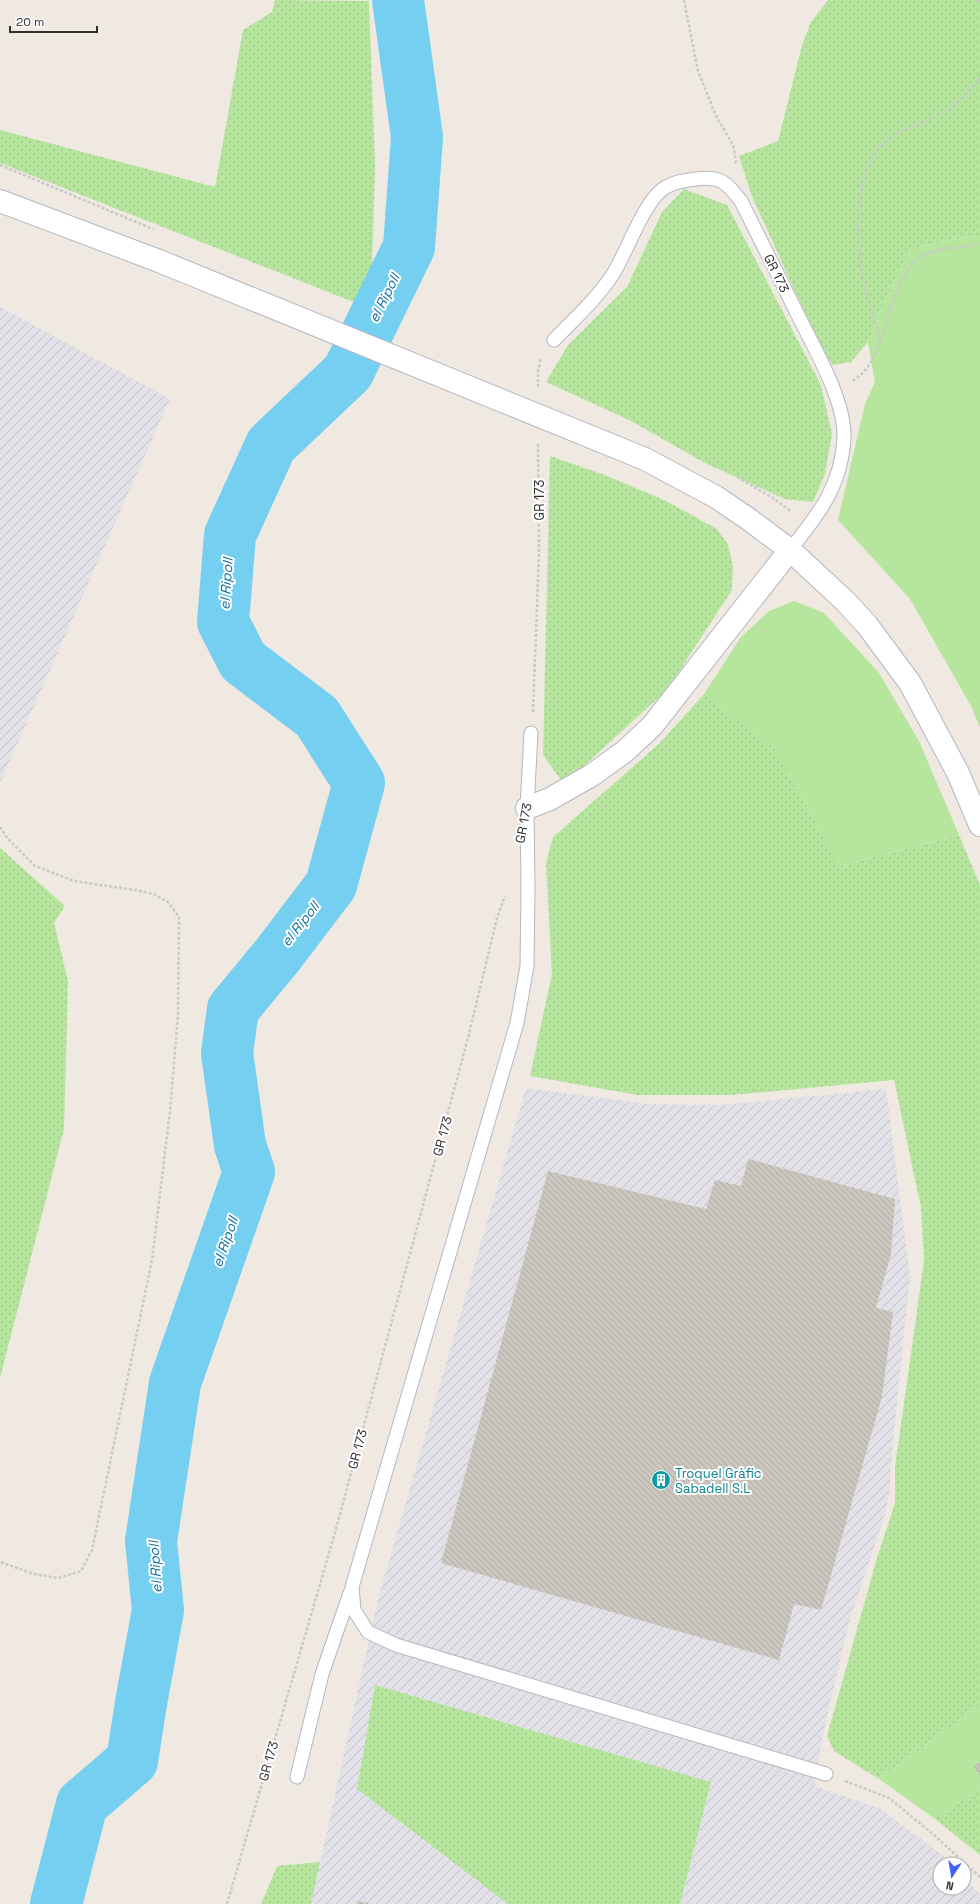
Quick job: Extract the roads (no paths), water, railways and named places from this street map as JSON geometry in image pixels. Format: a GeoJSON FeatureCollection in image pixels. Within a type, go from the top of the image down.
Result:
{"type":"FeatureCollection","features":[{"type":"Feature","properties":{"kind":"main road"},"geometry":{"type":"LineString","coordinates":[[0,201],[160,261],[645,459],[716,497],[790,550],[846,602],[891,655],[910,683],[958,773],[980,825]]}},
{"type":"Feature","properties":{"kind":"main road"},"geometry":{"type":"LineString","coordinates":[[527,808],[550,799],[592,775],[624,752],[652,726],[790,550]]}},
{"type":"Feature","properties":{"kind":"lane","name":"GR 173"},"geometry":{"type":"LineString","coordinates":[[554,340],[595,297],[612,275],[631,240],[647,205],[666,187],[688,180],[708,177],[727,183],[741,201],[835,392],[841,414],[844,436],[839,467],[825,504],[790,550]]}},
{"type":"Feature","properties":{"kind":"lane","name":"GR 173"},"geometry":{"type":"LineString","coordinates":[[297,1777],[322,1674],[352,1587],[517,1023],[527,966],[527,808],[531,733]]}},
{"type":"Feature","properties":{"kind":"lane"},"geometry":{"type":"LineString","coordinates":[[352,1587],[354,1610],[368,1632],[396,1645],[826,1774]]}},
{"type":"Feature","properties":{"kind":"waterway","name":"el Ripoll"},"geometry":{"type":"LineString","coordinates":[[56,1904],[82,1804],[132,1761],[158,1610],[151,1541],[175,1383],[249,1172],[240,1145],[227,1053],[233,1009],[277,956],[331,885],[359,783],[317,717],[243,661],[223,622],[230,535],[271,445],[348,372],[409,247],[417,137],[398,0]]}},
{"type":"Feature","properties":{"kind":"place","name":"Troquel Gràfic Sabadell S.L"},"geometry":{"type":"Point","coordinates":[661,1480]}}]}
